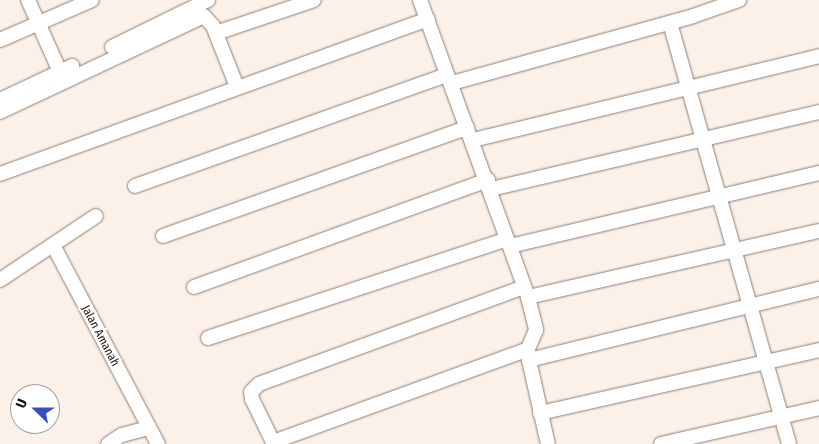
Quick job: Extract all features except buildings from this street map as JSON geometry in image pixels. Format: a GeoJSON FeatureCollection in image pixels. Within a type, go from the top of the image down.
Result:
{"type":"FeatureCollection","features":[{"type":"Feature","properties":{"kind":"street"},"geometry":{"type":"LineString","coordinates":[[28,0],[60,72]]}},
{"type":"Feature","properties":{"kind":"street"},"geometry":{"type":"LineString","coordinates":[[0,40],[92,0]]}},
{"type":"Feature","properties":{"kind":"street"},"geometry":{"type":"LineString","coordinates":[[0,100],[208,0]]}},
{"type":"Feature","properties":{"kind":"street"},"geometry":{"type":"LineString","coordinates":[[216,34],[314,0]]}},
{"type":"Feature","properties":{"kind":"street"},"geometry":{"type":"LineString","coordinates":[[420,0],[490,185],[526,292],[536,330],[529,355],[540,414],[548,444]]}},
{"type":"Feature","properties":{"kind":"street"},"geometry":{"type":"LineString","coordinates":[[136,186],[450,79],[670,23],[739,0]]}},
{"type":"Feature","properties":{"kind":"street"},"geometry":{"type":"LineString","coordinates":[[0,112],[196,18],[204,16],[209,19],[216,34],[237,87]]}},
{"type":"Feature","properties":{"kind":"street"},"geometry":{"type":"LineString","coordinates":[[0,174],[224,95],[237,87],[342,53],[428,20]]}},
{"type":"Feature","properties":{"kind":"street"},"geometry":{"type":"LineString","coordinates":[[670,23],[721,196],[789,444]]}},
{"type":"Feature","properties":{"kind":"street"},"geometry":{"type":"LineString","coordinates":[[164,236],[470,134],[689,87],[819,56]]}},
{"type":"Feature","properties":{"kind":"street"},"geometry":{"type":"LineString","coordinates":[[194,287],[490,185],[705,140],[819,112]]}},
{"type":"Feature","properties":{"kind":"street"},"geometry":{"type":"LineString","coordinates":[[208,338],[509,242],[819,173]]}},
{"type":"Feature","properties":{"kind":"street"},"geometry":{"type":"LineString","coordinates":[[0,280],[96,216]]}},
{"type":"Feature","properties":{"kind":"street"},"geometry":{"type":"LineString","coordinates":[[819,231],[736,252],[526,292],[259,384],[251,392],[252,399],[274,443],[529,355],[819,288]]}},
{"type":"Feature","properties":{"kind":"street","name":"Jalan Amanah"},"geometry":{"type":"LineString","coordinates":[[53,245],[158,444]]}},
{"type":"Feature","properties":{"kind":"street"},"geometry":{"type":"LineString","coordinates":[[540,414],[819,350]]}},
{"type":"Feature","properties":{"kind":"street"},"geometry":{"type":"LineString","coordinates":[[661,444],[819,408]]}},
{"type":"Feature","properties":{"kind":"street"},"geometry":{"type":"LineString","coordinates":[[108,444],[122,435],[149,428]]}}]}
